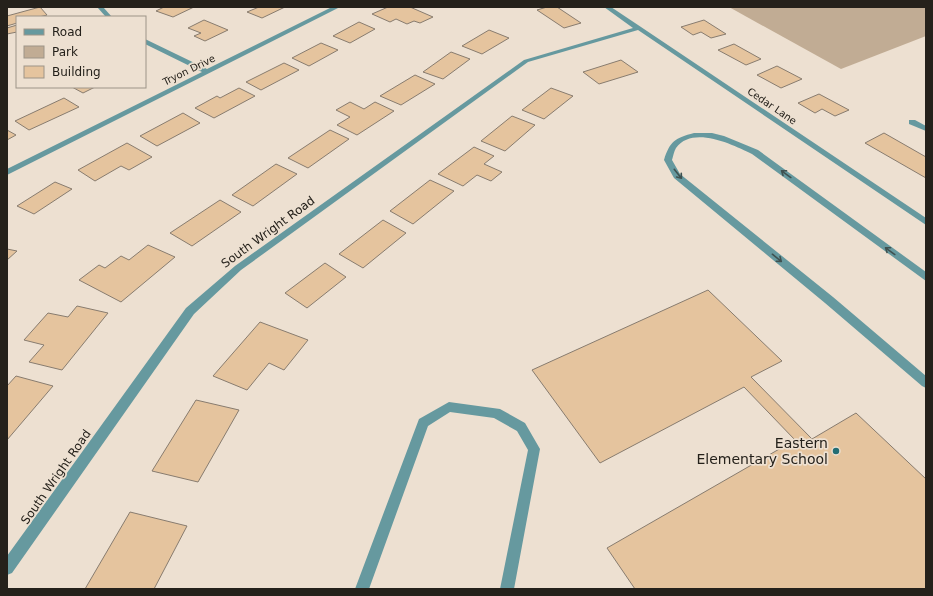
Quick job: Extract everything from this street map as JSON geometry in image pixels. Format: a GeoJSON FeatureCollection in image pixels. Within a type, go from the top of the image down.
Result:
{"type":"FeatureCollection","features":[{"type":"Feature","properties":{"kind":"street"},"geometry":{"type":"LineString","coordinates":[[100,7],[108,16]]}},
{"type":"Feature","properties":{"kind":"street","name":"Tryon Drive"},"geometry":{"type":"LineString","coordinates":[[7,172],[337,7]]}},
{"type":"Feature","properties":{"kind":"street","name":"Cedar Lane"},"geometry":{"type":"LineString","coordinates":[[607,7],[926,222]]}},
{"type":"Feature","properties":{"kind":"street","name":"South Wright Road"},"geometry":{"type":"LineString","coordinates":[[7,568],[190,310],[238,268],[526,61],[639,28]]}},
{"type":"Feature","properties":{"kind":"street"},"geometry":{"type":"LineString","coordinates":[[146,42],[207,72]]}},
{"type":"Feature","properties":{"kind":"street"},"geometry":{"type":"LineString","coordinates":[[912,122],[926,130]]}},
{"type":"Feature","properties":{"kind":"street"},"geometry":{"type":"LineString","coordinates":[[926,277],[755,152],[730,139],[705,135],[686,138],[672,147],[668,160],[677,176],[829,300],[926,383]]}},
{"type":"Feature","properties":{"kind":"street"},"geometry":{"type":"LineString","coordinates":[[362,589],[423,423],[449,407],[496,413],[521,427],[534,449],[507,589]]}},
{"type":"Feature","properties":{"kind":"green space"},"geometry":{"type":"Polygon","coordinates":[[[729,7],[926,7],[926,36],[841,69],[729,7]]]}},
{"type":"Feature","properties":{"kind":"building"},"geometry":{"type":"Polygon","coordinates":[[[40,7],[47,15],[16,16],[16,23],[7,26],[7,16],[40,7]]]}},
{"type":"Feature","properties":{"kind":"building"},"geometry":{"type":"Polygon","coordinates":[[[164,7],[194,7],[173,17],[156,11],[164,7]]]}},
{"type":"Feature","properties":{"kind":"building"},"geometry":{"type":"Polygon","coordinates":[[[259,7],[285,7],[262,18],[247,12],[259,7]]]}},
{"type":"Feature","properties":{"kind":"building"},"geometry":{"type":"Polygon","coordinates":[[[388,7],[410,7],[433,17],[420,23],[414,21],[407,24],[396,19],[390,22],[372,14],[388,7]]]}},
{"type":"Feature","properties":{"kind":"building"},"geometry":{"type":"Polygon","coordinates":[[[547,7],[557,7],[581,23],[564,28],[537,10],[547,7]]]}},
{"type":"Feature","properties":{"kind":"building"},"geometry":{"type":"Polygon","coordinates":[[[204,20],[228,30],[205,41],[194,36],[201,33],[188,28],[204,20]]]}},
{"type":"Feature","properties":{"kind":"building"},"geometry":{"type":"Polygon","coordinates":[[[704,20],[726,34],[711,38],[701,32],[693,35],[681,27],[704,20]]]}},
{"type":"Feature","properties":{"kind":"building"},"geometry":{"type":"Polygon","coordinates":[[[359,22],[375,29],[350,43],[333,36],[359,22]]]}},
{"type":"Feature","properties":{"kind":"building"},"geometry":{"type":"Polygon","coordinates":[[[16,25],[16,32],[7,34],[7,28],[16,25]]]}},
{"type":"Feature","properties":{"kind":"building"},"geometry":{"type":"Polygon","coordinates":[[[489,30],[509,38],[482,54],[462,46],[489,30]]]}},
{"type":"Feature","properties":{"kind":"building"},"geometry":{"type":"Polygon","coordinates":[[[321,43],[338,50],[309,66],[292,58],[321,43]]]}},
{"type":"Feature","properties":{"kind":"building"},"geometry":{"type":"Polygon","coordinates":[[[734,44],[761,59],[746,65],[718,50],[734,44]]]}},
{"type":"Feature","properties":{"kind":"building"},"geometry":{"type":"Polygon","coordinates":[[[451,52],[470,59],[443,79],[423,72],[451,52]]]}},
{"type":"Feature","properties":{"kind":"building"},"geometry":{"type":"Polygon","coordinates":[[[621,60],[638,72],[599,84],[583,72],[621,60]]]}},
{"type":"Feature","properties":{"kind":"building"},"geometry":{"type":"Polygon","coordinates":[[[284,63],[299,70],[261,90],[246,82],[284,63]]]}},
{"type":"Feature","properties":{"kind":"building"},"geometry":{"type":"Polygon","coordinates":[[[777,66],[802,79],[781,88],[757,75],[777,66]]]}},
{"type":"Feature","properties":{"kind":"building"},"geometry":{"type":"Polygon","coordinates":[[[415,75],[435,84],[401,105],[380,96],[415,75]]]}},
{"type":"Feature","properties":{"kind":"building"},"geometry":{"type":"Polygon","coordinates":[[[74,88],[93,88],[83,93],[74,88]]]}},
{"type":"Feature","properties":{"kind":"building"},"geometry":{"type":"Polygon","coordinates":[[[239,88],[255,96],[214,118],[195,108],[217,96],[220,98],[239,88]]]}},
{"type":"Feature","properties":{"kind":"building"},"geometry":{"type":"Polygon","coordinates":[[[551,88],[573,96],[544,119],[522,110],[551,88]]]}},
{"type":"Feature","properties":{"kind":"building"},"geometry":{"type":"Polygon","coordinates":[[[819,94],[849,110],[835,116],[822,109],[815,113],[798,103],[819,94]]]}},
{"type":"Feature","properties":{"kind":"building"},"geometry":{"type":"Polygon","coordinates":[[[64,98],[79,107],[29,130],[15,121],[64,98]]]}},
{"type":"Feature","properties":{"kind":"building"},"geometry":{"type":"Polygon","coordinates":[[[350,102],[364,109],[375,102],[394,111],[357,135],[337,125],[350,117],[336,110],[350,102]]]}},
{"type":"Feature","properties":{"kind":"building"},"geometry":{"type":"Polygon","coordinates":[[[183,113],[200,123],[157,146],[140,136],[183,113]]]}},
{"type":"Feature","properties":{"kind":"building"},"geometry":{"type":"Polygon","coordinates":[[[512,116],[535,125],[505,151],[481,141],[512,116]]]}},
{"type":"Feature","properties":{"kind":"building"},"geometry":{"type":"Polygon","coordinates":[[[7,130],[16,135],[7,140],[7,130]]]}},
{"type":"Feature","properties":{"kind":"building"},"geometry":{"type":"Polygon","coordinates":[[[330,130],[349,139],[308,168],[288,158],[330,130]]]}},
{"type":"Feature","properties":{"kind":"building"},"geometry":{"type":"Polygon","coordinates":[[[884,133],[926,157],[926,178],[865,143],[884,133]]]}},
{"type":"Feature","properties":{"kind":"building"},"geometry":{"type":"Polygon","coordinates":[[[127,143],[152,157],[129,170],[121,166],[95,181],[78,170],[127,143]]]}},
{"type":"Feature","properties":{"kind":"building"},"geometry":{"type":"Polygon","coordinates":[[[474,147],[494,156],[484,164],[502,172],[491,181],[477,175],[463,186],[438,174],[474,147]]]}},
{"type":"Feature","properties":{"kind":"building"},"geometry":{"type":"Polygon","coordinates":[[[276,164],[297,174],[253,206],[232,195],[276,164]]]}},
{"type":"Feature","properties":{"kind":"building"},"geometry":{"type":"Polygon","coordinates":[[[430,180],[454,191],[413,224],[390,211],[430,180]]]}},
{"type":"Feature","properties":{"kind":"building"},"geometry":{"type":"Polygon","coordinates":[[[55,182],[72,189],[34,214],[17,206],[55,182]]]}},
{"type":"Feature","properties":{"kind":"building"},"geometry":{"type":"Polygon","coordinates":[[[220,200],[241,212],[192,246],[170,233],[220,200]]]}},
{"type":"Feature","properties":{"kind":"building"},"geometry":{"type":"Polygon","coordinates":[[[383,220],[406,233],[363,268],[339,254],[383,220]]]}},
{"type":"Feature","properties":{"kind":"building"},"geometry":{"type":"Polygon","coordinates":[[[148,245],[175,257],[121,302],[79,280],[99,265],[105,268],[121,256],[129,260],[148,245]]]}},
{"type":"Feature","properties":{"kind":"building"},"geometry":{"type":"Polygon","coordinates":[[[7,249],[17,251],[7,260],[7,249]]]}},
{"type":"Feature","properties":{"kind":"building"},"geometry":{"type":"Polygon","coordinates":[[[325,263],[346,277],[307,308],[285,293],[325,263]]]}},
{"type":"Feature","properties":{"kind":"building","name":"Eastern Elementary School"},"geometry":{"type":"Polygon","coordinates":[[[708,290],[782,361],[751,377],[812,439],[856,413],[926,479],[926,589],[635,589],[607,548],[795,440],[744,387],[600,463],[532,370],[708,290]]]}},
{"type":"Feature","properties":{"kind":"building"},"geometry":{"type":"Polygon","coordinates":[[[77,306],[108,313],[62,370],[29,362],[44,345],[24,340],[48,313],[68,317],[77,306]]]}},
{"type":"Feature","properties":{"kind":"building"},"geometry":{"type":"Polygon","coordinates":[[[260,322],[308,340],[284,370],[269,363],[247,390],[213,376],[260,322]]]}},
{"type":"Feature","properties":{"kind":"building"},"geometry":{"type":"Polygon","coordinates":[[[16,376],[53,386],[7,440],[7,386],[16,376]]]}},
{"type":"Feature","properties":{"kind":"building"},"geometry":{"type":"Polygon","coordinates":[[[196,400],[239,410],[198,482],[152,471],[196,400]]]}},
{"type":"Feature","properties":{"kind":"building"},"geometry":{"type":"Polygon","coordinates":[[[130,512],[187,526],[154,589],[85,589],[130,512]]]}},
{"type":"Feature","properties":{"kind":"place","name":"Eastern Elementary School"},"geometry":{"type":"Point","coordinates":[836,451]}}]}
